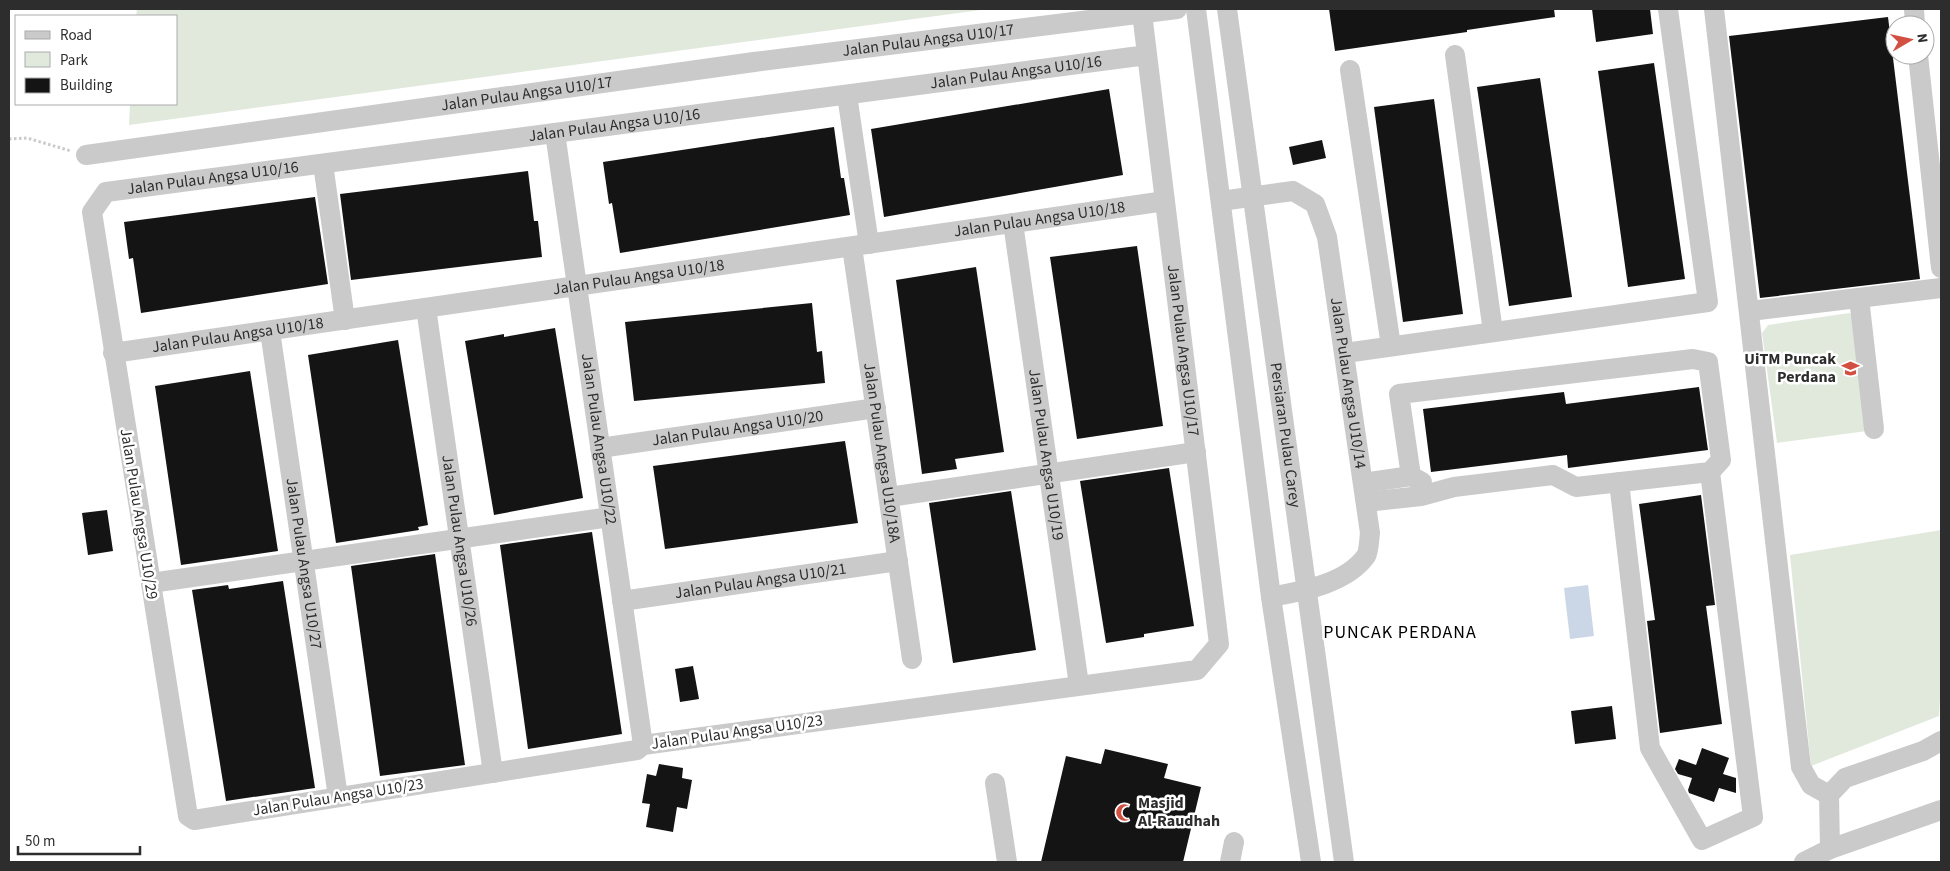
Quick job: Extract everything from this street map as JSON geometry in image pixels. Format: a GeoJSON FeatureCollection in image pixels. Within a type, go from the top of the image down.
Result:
{"type":"FeatureCollection","features":[{"type":"Feature","properties":{"kind":"street"},"geometry":{"type":"LineString","coordinates":[[1142,13],[1177,9]]}},
{"type":"Feature","properties":{"kind":"street"},"geometry":{"type":"LineString","coordinates":[[1196,9],[1271,597],[1311,862]]}},
{"type":"Feature","properties":{"kind":"street","name":"Persiaran Pulau Carey"},"geometry":{"type":"LineString","coordinates":[[1227,9],[1344,862]]}},
{"type":"Feature","properties":{"kind":"street"},"geometry":{"type":"LineString","coordinates":[[1345,353],[1708,302],[1668,9]]}},
{"type":"Feature","properties":{"kind":"street"},"geometry":{"type":"LineString","coordinates":[[1714,9],[1801,768],[1811,785],[1829,795]]}},
{"type":"Feature","properties":{"kind":"street","name":"Jalan Pulau Angsa U10/17"},"geometry":{"type":"LineString","coordinates":[[86,155],[754,62],[1142,13],[1219,644]]}},
{"type":"Feature","properties":{"kind":"street","name":"Jalan Pulau Angsa U10/16"},"geometry":{"type":"LineString","coordinates":[[92,212],[106,192],[1147,55]]}},
{"type":"Feature","properties":{"kind":"street"},"geometry":{"type":"LineString","coordinates":[[1455,55],[1493,332]]}},
{"type":"Feature","properties":{"kind":"street"},"geometry":{"type":"LineString","coordinates":[[1919,65],[1941,268]]}},
{"type":"Feature","properties":{"kind":"street"},"geometry":{"type":"LineString","coordinates":[[1350,70],[1391,346]]}},
{"type":"Feature","properties":{"kind":"street","name":"Jalan Pulau Angsa U10/18A"},"geometry":{"type":"LineString","coordinates":[[848,95],[876,408],[912,659]]}},
{"type":"Feature","properties":{"kind":"street","name":"Jalan Pulau Angsa U10/22"},"geometry":{"type":"LineString","coordinates":[[554,133],[643,744]]}},
{"type":"Feature","properties":{"kind":"street"},"geometry":{"type":"LineString","coordinates":[[324,164],[345,320]]}},
{"type":"Feature","properties":{"kind":"street","name":"Jalan Pulau Angsa U10/14"},"geometry":{"type":"LineString","coordinates":[[1221,201],[1293,191],[1315,204],[1327,237],[1365,493],[1370,534],[1367,555],[1349,573],[1307,590],[1271,597]]}},
{"type":"Feature","properties":{"kind":"street","name":"Jalan Pulau Angsa U10/18"},"geometry":{"type":"LineString","coordinates":[[113,354],[1165,201]]}},
{"type":"Feature","properties":{"kind":"street","name":"Jalan Pulau Angsa U10/29"},"geometry":{"type":"LineString","coordinates":[[92,212],[113,354],[188,816]]}},
{"type":"Feature","properties":{"kind":"street","name":"Jalan Pulau Angsa U10/19"},"geometry":{"type":"LineString","coordinates":[[1013,224],[1080,685]]}},
{"type":"Feature","properties":{"kind":"street"},"geometry":{"type":"LineString","coordinates":[[1750,311],[1941,288]]}},
{"type":"Feature","properties":{"kind":"street"},"geometry":{"type":"LineString","coordinates":[[1859,298],[1874,428]]}},
{"type":"Feature","properties":{"kind":"street","name":"Jalan Pulau Angsa U10/26"},"geometry":{"type":"LineString","coordinates":[[426,308],[493,773]]}},
{"type":"Feature","properties":{"kind":"street","name":"Jalan Pulau Angsa U10/27"},"geometry":{"type":"LineString","coordinates":[[270,331],[338,797]]}},
{"type":"Feature","properties":{"kind":"street"},"geometry":{"type":"LineString","coordinates":[[1365,493],[1421,496],[1454,486],[1553,475],[1576,486],[1710,472],[1721,460],[1708,362],[1693,359],[1399,394],[1411,476]]}},
{"type":"Feature","properties":{"kind":"street","name":"Jalan Pulau Angsa U10/20"},"geometry":{"type":"LineString","coordinates":[[600,448],[876,408]]}},
{"type":"Feature","properties":{"kind":"street"},"geometry":{"type":"LineString","coordinates":[[888,497],[1196,452]]}},
{"type":"Feature","properties":{"kind":"street"},"geometry":{"type":"LineString","coordinates":[[1619,482],[1650,748],[1702,840],[1753,817],[1710,472]]}},
{"type":"Feature","properties":{"kind":"street"},"geometry":{"type":"LineString","coordinates":[[1365,493],[1411,476],[1424,482],[1454,486]]}},
{"type":"Feature","properties":{"kind":"street"},"geometry":{"type":"LineString","coordinates":[[151,583],[610,517]]}},
{"type":"Feature","properties":{"kind":"street","name":"Jalan Pulau Angsa U10/21"},"geometry":{"type":"LineString","coordinates":[[622,601],[898,561]]}},
{"type":"Feature","properties":{"kind":"street","name":"Jalan Pulau Angsa U10/23"},"geometry":{"type":"LineString","coordinates":[[188,816],[194,820],[493,773],[637,750],[643,744],[1197,670],[1219,644]]}},
{"type":"Feature","properties":{"kind":"street"},"geometry":{"type":"LineString","coordinates":[[1830,849],[1829,795],[1845,778],[1923,751],[1941,741]]}},
{"type":"Feature","properties":{"kind":"street"},"geometry":{"type":"LineString","coordinates":[[996,783],[1007,862]]}},
{"type":"Feature","properties":{"kind":"street"},"geometry":{"type":"LineString","coordinates":[[1804,862],[1830,849],[1941,810]]}},
{"type":"Feature","properties":{"kind":"street"},"geometry":{"type":"LineString","coordinates":[[1230,862],[1234,842]]}},
{"type":"Feature","properties":{"kind":"path"},"geometry":{"type":"LineString","coordinates":[[9,139],[27,138],[86,155]]}},
{"type":"Feature","properties":{"kind":"green space"},"geometry":{"type":"Polygon","coordinates":[[[137,9],[988,9],[129,125],[130,105],[178,105],[178,15],[136,15],[137,9]]]}},
{"type":"Feature","properties":{"kind":"green space"},"geometry":{"type":"Polygon","coordinates":[[[1849,313],[1853,315],[1867,431],[1777,443],[1762,333],[1768,325],[1849,313]]]}},
{"type":"Feature","properties":{"kind":"green space"},"geometry":{"type":"Polygon","coordinates":[[[1941,530],[1941,680],[1939,716],[1811,766],[1790,555],[1941,530]]]}},
{"type":"Feature","properties":{"kind":"water"},"geometry":{"type":"Polygon","coordinates":[[[1588,585],[1594,636],[1570,639],[1564,588],[1588,585]]]}},
{"type":"Feature","properties":{"kind":"building"},"geometry":{"type":"Polygon","coordinates":[[[1329,9],[1554,9],[1555,17],[1335,51],[1329,9]]]}},
{"type":"Feature","properties":{"kind":"building"},"geometry":{"type":"Polygon","coordinates":[[[1592,9],[1650,9],[1653,34],[1596,42],[1592,9]]]}},
{"type":"Feature","properties":{"kind":"building"},"geometry":{"type":"Polygon","coordinates":[[[1885,17],[1885,65],[1894,65],[1920,279],[1760,298],[1729,36],[1885,17]]]}},
{"type":"Feature","properties":{"kind":"building"},"geometry":{"type":"Polygon","coordinates":[[[1654,63],[1685,279],[1628,287],[1598,71],[1654,63]]]}},
{"type":"Feature","properties":{"kind":"building"},"geometry":{"type":"Polygon","coordinates":[[[1540,78],[1572,297],[1509,306],[1477,87],[1540,78]]]}},
{"type":"Feature","properties":{"kind":"building"},"geometry":{"type":"Polygon","coordinates":[[[1109,89],[1123,175],[884,217],[871,129],[1109,89]]]}},
{"type":"Feature","properties":{"kind":"building"},"geometry":{"type":"Polygon","coordinates":[[[1434,99],[1463,314],[1403,322],[1374,107],[1434,99]]]}},
{"type":"Feature","properties":{"kind":"building"},"geometry":{"type":"Polygon","coordinates":[[[834,127],[841,178],[844,178],[850,215],[620,253],[612,203],[609,204],[603,162],[834,127]]]}},
{"type":"Feature","properties":{"kind":"building"},"geometry":{"type":"Polygon","coordinates":[[[1322,140],[1326,158],[1293,165],[1289,147],[1322,140]]]}},
{"type":"Feature","properties":{"kind":"building"},"geometry":{"type":"Polygon","coordinates":[[[528,171],[534,221],[538,221],[542,257],[351,280],[340,194],[528,171]]]}},
{"type":"Feature","properties":{"kind":"building"},"geometry":{"type":"Polygon","coordinates":[[[315,197],[328,284],[141,313],[133,258],[129,259],[124,222],[315,197]]]}},
{"type":"Feature","properties":{"kind":"building"},"geometry":{"type":"Polygon","coordinates":[[[1137,246],[1163,426],[1077,439],[1050,257],[1137,246]]]}},
{"type":"Feature","properties":{"kind":"building"},"geometry":{"type":"Polygon","coordinates":[[[976,267],[1004,452],[955,459],[957,469],[922,474],[896,280],[976,267]]]}},
{"type":"Feature","properties":{"kind":"building"},"geometry":{"type":"Polygon","coordinates":[[[812,303],[817,352],[822,351],[825,383],[634,401],[625,322],[812,303]]]}},
{"type":"Feature","properties":{"kind":"building"},"geometry":{"type":"Polygon","coordinates":[[[555,328],[583,498],[494,515],[465,341],[504,334],[504,337],[555,328]]]}},
{"type":"Feature","properties":{"kind":"building"},"geometry":{"type":"Polygon","coordinates":[[[398,340],[428,525],[418,527],[419,530],[336,543],[308,355],[398,340]]]}},
{"type":"Feature","properties":{"kind":"building"},"geometry":{"type":"Polygon","coordinates":[[[250,371],[278,551],[181,565],[155,386],[250,371]]]}},
{"type":"Feature","properties":{"kind":"building"},"geometry":{"type":"Polygon","coordinates":[[[1699,387],[1708,450],[1568,468],[1567,455],[1431,472],[1423,409],[1564,392],[1566,404],[1699,387]]]}},
{"type":"Feature","properties":{"kind":"building"},"geometry":{"type":"Polygon","coordinates":[[[845,441],[858,523],[665,549],[653,466],[845,441]]]}},
{"type":"Feature","properties":{"kind":"building"},"geometry":{"type":"Polygon","coordinates":[[[1169,468],[1194,626],[1144,634],[1144,637],[1106,643],[1080,481],[1169,468]]]}},
{"type":"Feature","properties":{"kind":"building"},"geometry":{"type":"Polygon","coordinates":[[[1011,491],[1036,650],[953,663],[929,503],[1011,491]]]}},
{"type":"Feature","properties":{"kind":"building"},"geometry":{"type":"Polygon","coordinates":[[[1701,495],[1715,605],[1706,606],[1722,724],[1660,733],[1647,621],[1655,620],[1639,504],[1701,495]]]}},
{"type":"Feature","properties":{"kind":"building"},"geometry":{"type":"Polygon","coordinates":[[[107,510],[113,551],[88,555],[82,513],[107,510]]]}},
{"type":"Feature","properties":{"kind":"building"},"geometry":{"type":"Polygon","coordinates":[[[592,532],[622,734],[528,749],[500,545],[592,532]]]}},
{"type":"Feature","properties":{"kind":"building"},"geometry":{"type":"Polygon","coordinates":[[[435,554],[465,765],[380,776],[351,566],[435,554]]]}},
{"type":"Feature","properties":{"kind":"building"},"geometry":{"type":"Polygon","coordinates":[[[283,581],[315,788],[226,801],[192,590],[228,585],[229,589],[283,581]]]}},
{"type":"Feature","properties":{"kind":"building"},"geometry":{"type":"Polygon","coordinates":[[[693,666],[699,699],[680,702],[675,669],[693,666]]]}},
{"type":"Feature","properties":{"kind":"building"},"geometry":{"type":"Polygon","coordinates":[[[1612,706],[1616,739],[1575,744],[1571,711],[1612,706]]]}},
{"type":"Feature","properties":{"kind":"building"},"geometry":{"type":"Polygon","coordinates":[[[1702,748],[1729,758],[1723,774],[1736,778],[1736,793],[1719,788],[1714,802],[1689,793],[1688,790],[1692,778],[1678,774],[1675,769],[1679,759],[1696,765],[1702,748]]]}},
{"type":"Feature","properties":{"kind":"building","name":"Masjid Al-Raudhah"},"geometry":{"type":"Polygon","coordinates":[[[1105,749],[1168,764],[1164,778],[1201,787],[1183,862],[1041,862],[1066,756],[1101,764],[1105,749]]]}},
{"type":"Feature","properties":{"kind":"building"},"geometry":{"type":"Polygon","coordinates":[[[659,764],[683,768],[682,778],[692,780],[687,809],[677,807],[673,832],[646,827],[650,804],[642,803],[647,774],[656,776],[659,764]]]}},
{"type":"Feature","properties":{"kind":"place","name":"UiTM Puncak Perdana"},"geometry":{"type":"Point","coordinates":[1850,368]}},
{"type":"Feature","properties":{"kind":"place","name":"Masjid Al-Raudhah"},"geometry":{"type":"Point","coordinates":[1124,812]}},
{"type":"Feature","properties":{"kind":"district","name":"PUNCAK PERDANA"},"geometry":{"type":"Point","coordinates":[1400,632]}}]}
